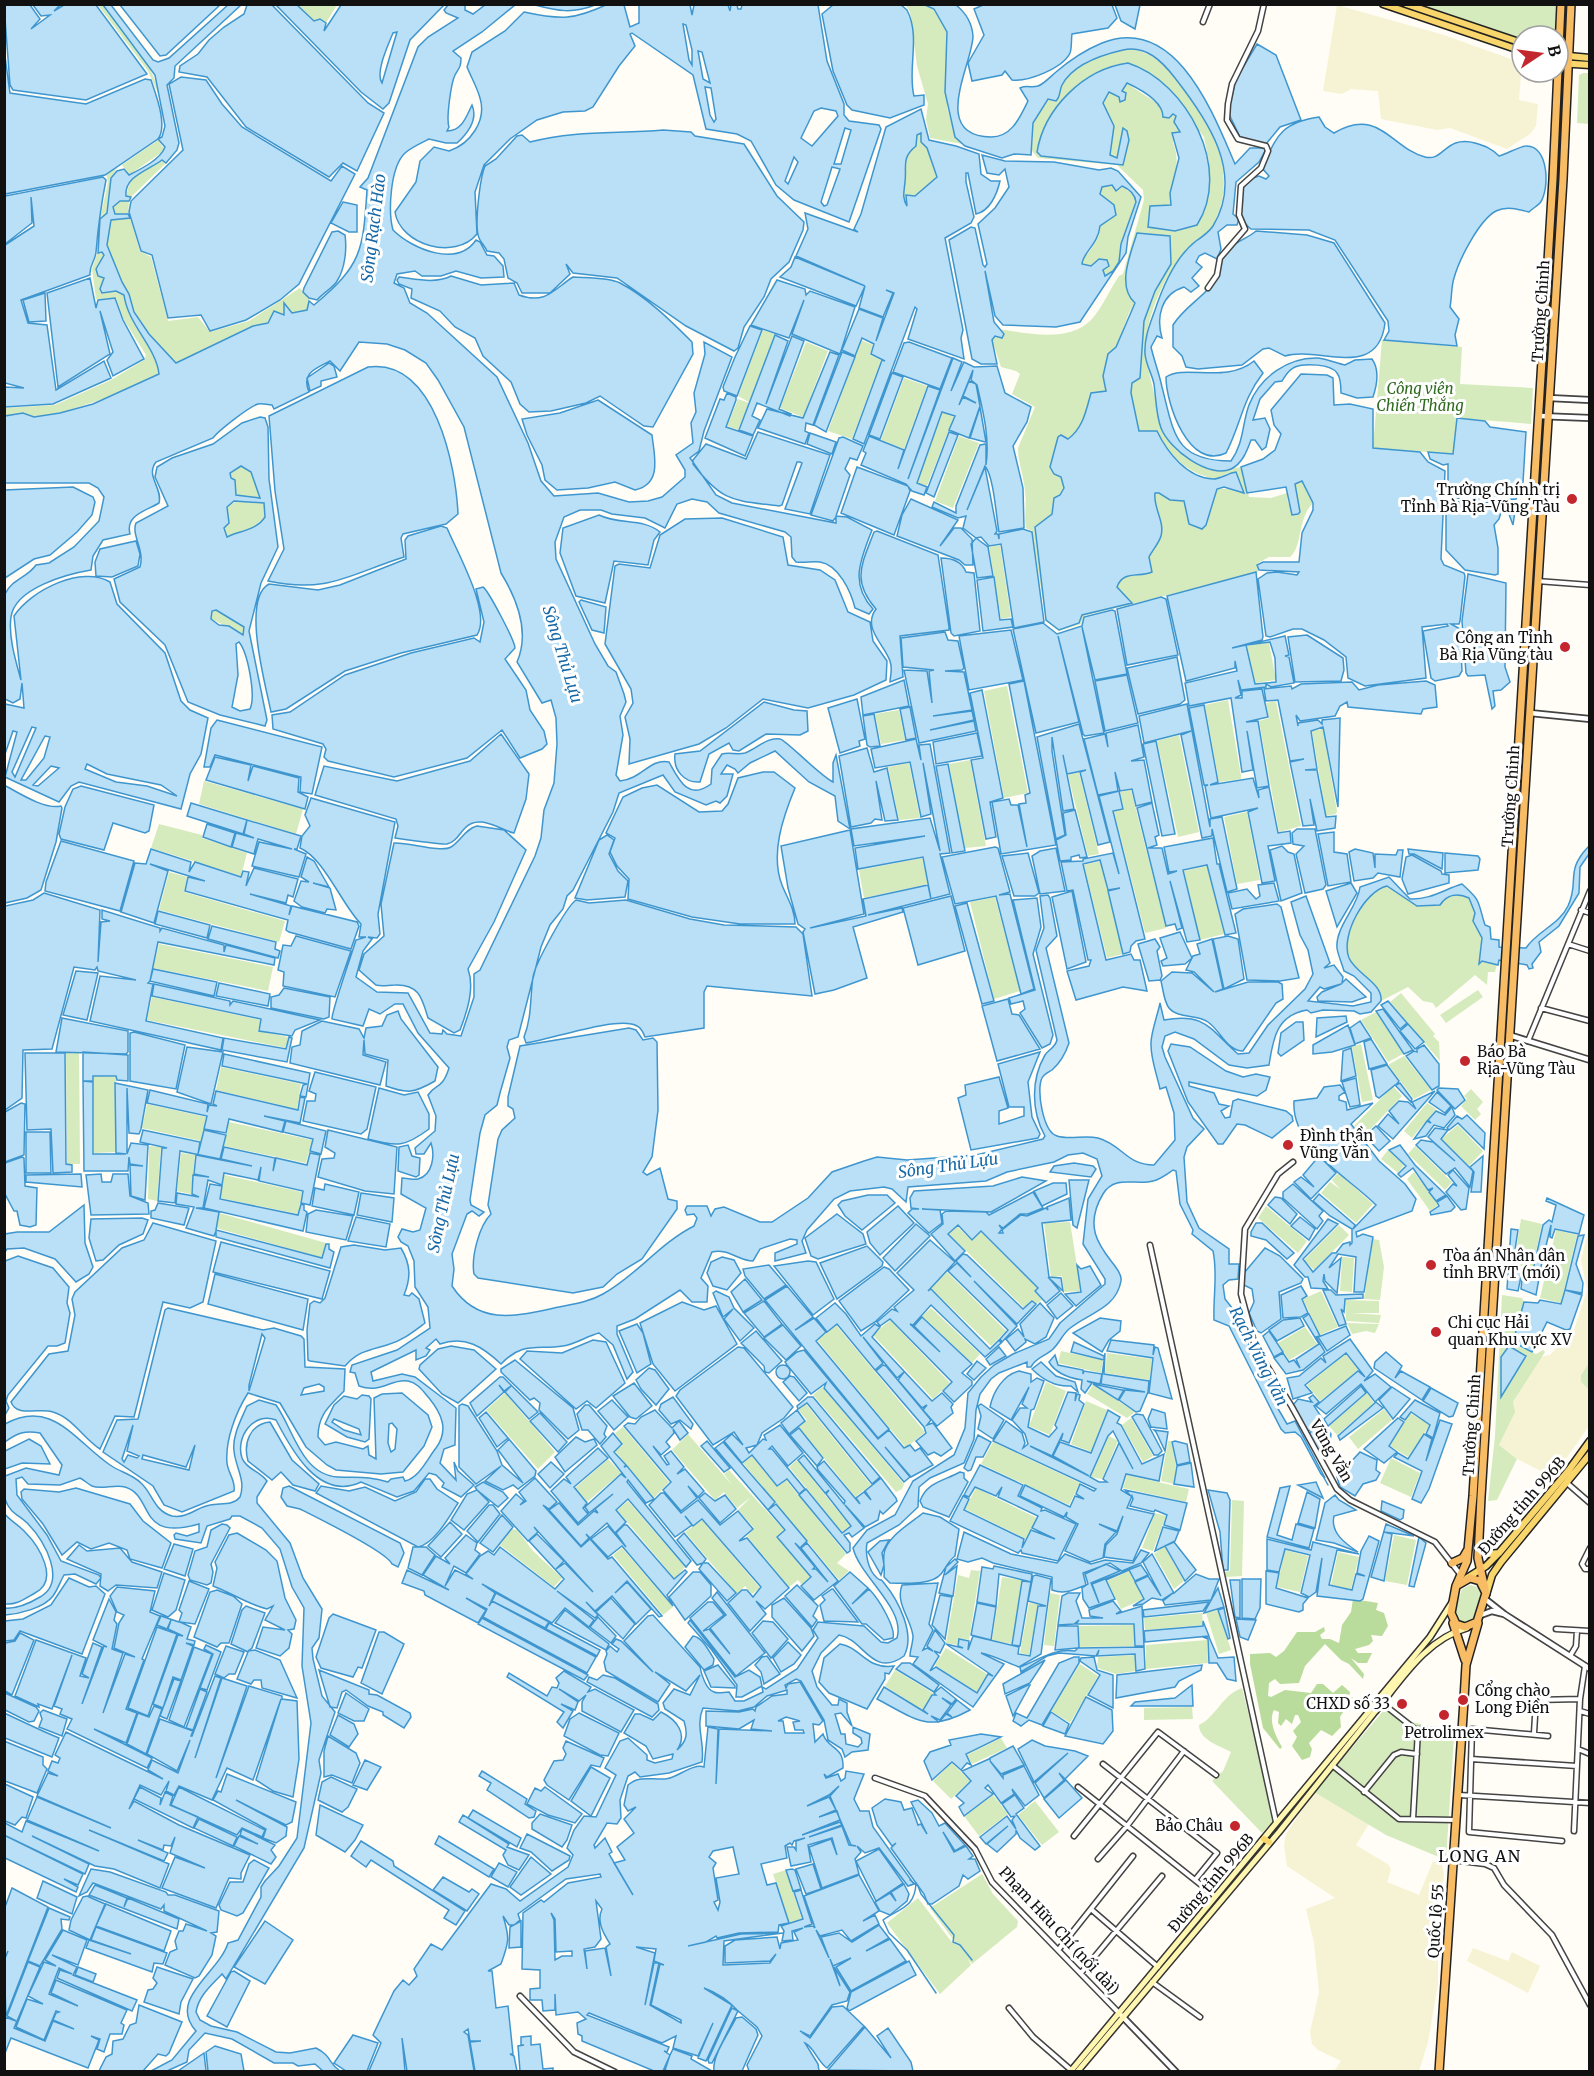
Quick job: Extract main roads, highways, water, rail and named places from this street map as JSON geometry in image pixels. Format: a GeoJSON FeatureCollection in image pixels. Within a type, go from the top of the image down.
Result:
{"type":"FeatureCollection","features":[{"type":"Feature","properties":{"kind":"highway","name":"Trường Chinh"},"geometry":{"type":"LineString","coordinates":[[1560,24],[1561,4]]}},
{"type":"Feature","properties":{"kind":"highway","name":"Trường Chinh"},"geometry":{"type":"LineString","coordinates":[[1570,60],[1571,4]]}},
{"type":"Feature","properties":{"kind":"highway","name":"Trường Chinh"},"geometry":{"type":"LineString","coordinates":[[1453,1600],[1456,1586],[1463,1577],[1469,1546],[1510,964],[1526,712],[1539,416],[1558,84]]}},
{"type":"Feature","properties":{"kind":"highway","name":"Trường Chinh"},"geometry":{"type":"LineString","coordinates":[[1526,712],[1537,581],[1569,84]]}},
{"type":"Feature","properties":{"kind":"highway"},"geometry":{"type":"LineString","coordinates":[[1553,179],[1563,179]]}},
{"type":"Feature","properties":{"kind":"highway","name":"Trường Chinh"},"geometry":{"type":"LineString","coordinates":[[1485,1589],[1480,1570],[1479,1540],[1505,1034]]}},
{"type":"Feature","properties":{"kind":"highway"},"geometry":{"type":"LineString","coordinates":[[1452,1563],[1463,1558],[1469,1546]]}},
{"type":"Feature","properties":{"kind":"highway"},"geometry":{"type":"LineString","coordinates":[[1453,1600],[1452,1617],[1456,1624],[1468,1627],[1473,1625],[1480,1615],[1485,1599],[1485,1589],[1475,1579],[1463,1577]]}},
{"type":"Feature","properties":{"kind":"highway","name":"Quốc lộ 55"},"geometry":{"type":"LineString","coordinates":[[1439,2072],[1466,1665],[1480,1615]]}},
{"type":"Feature","properties":{"kind":"highway","name":"Quốc lộ 55"},"geometry":{"type":"LineString","coordinates":[[1452,1617],[1466,1665]]}},
{"type":"Feature","properties":{"kind":"main road"},"geometry":{"type":"LineString","coordinates":[[1383,4],[1510,47]]}},
{"type":"Feature","properties":{"kind":"main road"},"geometry":{"type":"LineString","coordinates":[[1406,4],[1510,39]]}},
{"type":"Feature","properties":{"kind":"main road"},"geometry":{"type":"LineString","coordinates":[[1570,60],[1590,58]]}},
{"type":"Feature","properties":{"kind":"main road"},"geometry":{"type":"LineString","coordinates":[[1570,60],[1590,65]]}},
{"type":"Feature","properties":{"kind":"main road","name":"Đường tỉnh 996B"},"geometry":{"type":"LineString","coordinates":[[1463,1577],[1480,1570],[1499,1553],[1569,1470],[1590,1441]]}},
{"type":"Feature","properties":{"kind":"main road","name":"Đường tỉnh 996B"},"geometry":{"type":"LineString","coordinates":[[1485,1599],[1492,1575],[1501,1562],[1589,1457]]}},
{"type":"Feature","properties":{"kind":"main road"},"geometry":{"type":"LineString","coordinates":[[1479,1540],[1484,1552],[1491,1555],[1499,1553]]}},
{"type":"Feature","properties":{"kind":"main road","name":"Đường tỉnh 996B"},"geometry":{"type":"LineString","coordinates":[[1121,2015],[1215,1896],[1332,1765],[1430,1637],[1453,1600]]}},
{"type":"Feature","properties":{"kind":"main road","name":"Đường tỉnh 996B"},"geometry":{"type":"LineString","coordinates":[[1073,2071],[1152,1982],[1266,1841],[1276,1823],[1372,1711],[1382,1703],[1436,1642],[1468,1627]]}},
{"type":"Feature","properties":{"kind":"water"},"geometry":{"type":"Polygon","coordinates":[[[608,4],[624,5],[630,27],[639,23],[639,5],[690,5],[692,15],[694,5],[728,5],[730,11],[731,5],[737,5],[738,9],[741,9],[742,5],[818,5],[827,61],[844,104],[844,115],[849,121],[879,125],[881,129],[849,222],[794,200],[776,185],[751,141],[737,134],[706,129],[693,75],[632,33],[630,34],[635,46],[619,66],[593,107],[585,111],[563,112],[537,120],[510,139],[484,165],[475,192],[477,234],[456,247],[443,248],[417,241],[407,233],[399,224],[395,212],[416,182],[420,161],[434,147],[449,151],[457,148],[470,137],[479,123],[482,107],[467,67],[472,52],[505,31],[524,12],[567,17],[586,13],[608,4]],[[683,24],[689,60],[692,65],[692,50],[686,25],[683,24]],[[698,51],[703,79],[710,83],[702,52],[698,51]],[[705,87],[710,115],[714,122],[716,119],[711,88],[705,87]],[[821,108],[814,111],[801,138],[812,146],[838,116],[836,111],[821,108]],[[845,128],[834,164],[841,164],[851,130],[845,128]],[[794,157],[785,181],[788,184],[798,162],[794,157]],[[832,167],[821,202],[824,206],[827,205],[840,169],[832,167]]]}},
{"type":"Feature","properties":{"kind":"water"},"geometry":{"type":"Polygon","coordinates":[[[4,5],[30,5],[40,19],[31,29],[50,15],[41,16],[33,5],[60,5],[54,11],[64,5],[96,5],[147,74],[86,100],[13,90],[10,85],[4,5]]]}},
{"type":"Feature","properties":{"kind":"water"},"geometry":{"type":"Polygon","coordinates":[[[103,5],[111,5],[153,60],[158,62],[169,58],[228,5],[241,5],[175,66],[174,78],[167,85],[179,143],[177,150],[166,163],[162,160],[133,178],[126,189],[126,196],[131,197],[129,201],[120,201],[113,207],[115,214],[128,214],[130,218],[111,220],[107,245],[129,294],[134,312],[149,334],[176,363],[253,326],[268,323],[274,311],[284,315],[284,303],[292,313],[307,310],[309,301],[314,305],[342,279],[357,255],[364,228],[367,190],[360,187],[368,178],[418,47],[428,37],[458,18],[446,13],[444,10],[448,5],[465,5],[465,10],[473,14],[485,5],[515,5],[482,32],[453,51],[461,58],[461,61],[452,85],[447,131],[460,126],[472,105],[474,115],[471,126],[457,143],[429,139],[405,153],[396,168],[391,201],[393,230],[411,244],[434,253],[446,254],[458,253],[468,248],[476,240],[480,242],[487,255],[494,256],[503,266],[504,277],[481,278],[456,271],[441,276],[422,276],[415,271],[397,274],[394,283],[404,288],[410,303],[427,313],[497,377],[528,443],[541,481],[554,496],[598,493],[629,502],[648,501],[662,497],[685,477],[685,470],[676,455],[693,443],[691,423],[696,412],[694,393],[705,354],[704,342],[732,357],[704,431],[699,451],[690,458],[716,495],[732,503],[836,523],[836,517],[833,521],[811,515],[839,438],[843,437],[863,446],[857,460],[850,458],[845,469],[850,475],[836,516],[847,517],[872,530],[859,571],[861,590],[873,609],[869,614],[855,608],[851,594],[833,568],[820,562],[796,562],[792,557],[791,537],[785,532],[719,513],[707,502],[692,499],[677,504],[665,528],[645,518],[612,514],[601,510],[580,510],[564,517],[555,542],[556,559],[595,644],[608,666],[616,672],[626,702],[620,716],[623,735],[616,775],[620,781],[634,777],[656,763],[669,762],[685,786],[696,790],[703,789],[711,784],[712,769],[722,754],[745,753],[766,741],[780,739],[833,782],[833,763],[836,755],[850,829],[838,821],[835,796],[809,782],[775,751],[750,763],[738,773],[727,765],[721,774],[733,774],[727,796],[720,803],[716,801],[706,805],[675,792],[663,775],[619,793],[613,812],[573,890],[567,896],[563,909],[550,925],[541,947],[518,1037],[509,1040],[507,1047],[510,1058],[497,1105],[485,1115],[470,1200],[471,1205],[484,1212],[479,1216],[472,1211],[467,1214],[452,1254],[454,1269],[452,1286],[474,1308],[487,1313],[514,1315],[576,1304],[598,1297],[615,1287],[670,1241],[694,1226],[697,1218],[694,1214],[687,1215],[685,1210],[687,1206],[707,1206],[711,1216],[715,1209],[724,1207],[760,1222],[772,1222],[808,1198],[832,1172],[877,1157],[907,1160],[976,1155],[1043,1139],[1045,1136],[1035,1106],[1035,1085],[1040,1064],[1057,1040],[1036,950],[1044,928],[1040,896],[1048,895],[1050,898],[1057,936],[1046,948],[1069,1043],[1060,1061],[1045,1074],[1040,1083],[1040,1100],[1048,1127],[1057,1136],[1098,1138],[1113,1145],[1137,1162],[1154,1165],[1175,1140],[1174,1113],[1166,1087],[1160,1089],[1151,1051],[1151,1041],[1160,1003],[1164,1020],[1178,1018],[1198,1021],[1206,1025],[1238,1054],[1249,1053],[1268,1025],[1305,989],[1313,974],[1308,950],[1300,935],[1291,902],[1306,896],[1330,963],[1324,968],[1334,965],[1343,977],[1342,983],[1346,979],[1366,997],[1352,1002],[1318,1001],[1317,997],[1322,992],[1341,984],[1324,989],[1320,987],[1308,1001],[1353,1006],[1371,1002],[1371,993],[1354,976],[1344,971],[1337,940],[1360,887],[1389,877],[1410,899],[1417,899],[1462,884],[1476,898],[1485,925],[1490,927],[1491,939],[1499,940],[1499,947],[1526,948],[1564,913],[1571,897],[1577,863],[1589,846],[1589,854],[1580,867],[1579,893],[1559,926],[1539,942],[1541,952],[1532,964],[1533,968],[1529,969],[1527,965],[1499,960],[1498,965],[1482,961],[1479,964],[1482,938],[1473,921],[1475,913],[1469,898],[1453,895],[1440,905],[1417,906],[1387,886],[1371,896],[1363,905],[1351,926],[1348,938],[1347,949],[1352,964],[1374,984],[1380,995],[1381,1001],[1371,1012],[1360,1014],[1354,1011],[1323,1010],[1311,1013],[1307,1010],[1297,1013],[1283,1022],[1278,1029],[1269,1065],[1247,1068],[1229,1065],[1194,1039],[1175,1032],[1165,1036],[1162,1047],[1165,1057],[1193,1118],[1204,1129],[1187,1147],[1184,1157],[1187,1202],[1199,1228],[1229,1249],[1229,1264],[1239,1264],[1238,1279],[1229,1280],[1223,1285],[1225,1299],[1236,1313],[1249,1346],[1275,1389],[1277,1407],[1287,1424],[1295,1421],[1325,1478],[1301,1437],[1295,1432],[1285,1433],[1281,1429],[1229,1326],[1214,1320],[1213,1251],[1192,1234],[1193,1230],[1180,1204],[1176,1171],[1173,1170],[1153,1181],[1113,1184],[1103,1194],[1096,1211],[1094,1225],[1102,1249],[1120,1274],[1121,1281],[1113,1298],[1100,1310],[1076,1323],[1054,1348],[1031,1367],[1027,1367],[1027,1362],[999,1373],[991,1379],[980,1394],[976,1410],[974,1439],[964,1463],[930,1478],[919,1487],[918,1507],[899,1525],[867,1543],[866,1552],[871,1571],[882,1580],[904,1618],[908,1638],[904,1656],[893,1662],[876,1661],[848,1638],[839,1635],[821,1653],[812,1671],[817,1687],[832,1705],[838,1705],[839,1699],[847,1703],[847,1712],[852,1726],[841,1713],[835,1714],[841,1734],[845,1734],[846,1744],[858,1747],[862,1743],[861,1738],[853,1733],[853,1727],[870,1734],[868,1750],[852,1752],[845,1757],[842,1749],[828,1740],[824,1720],[801,1681],[796,1679],[785,1685],[786,1688],[788,1684],[800,1682],[823,1721],[819,1725],[813,1724],[815,1742],[823,1734],[828,1743],[841,1755],[843,1768],[827,1777],[824,1774],[826,1778],[838,1774],[841,1781],[845,1778],[846,1771],[864,1774],[854,1799],[860,1811],[869,1811],[873,1827],[914,1884],[908,1886],[879,1848],[865,1853],[857,1846],[861,1852],[855,1859],[859,1874],[822,1888],[809,1847],[831,1839],[837,1855],[832,1838],[808,1845],[811,1862],[791,1866],[787,1847],[794,1847],[796,1850],[796,1841],[805,1838],[794,1841],[792,1845],[790,1843],[785,1846],[787,1858],[761,1864],[767,1885],[776,1883],[789,1923],[779,1925],[778,1932],[739,1933],[717,1938],[716,1936],[706,1942],[741,1934],[783,1933],[724,1941],[723,1965],[770,1963],[776,1954],[770,1961],[725,1963],[725,1946],[735,1940],[777,1937],[780,1949],[781,1943],[798,1940],[794,1932],[803,1928],[792,1931],[793,1940],[782,1941],[784,1931],[781,1926],[803,1919],[794,1892],[801,1890],[812,1924],[804,1927],[813,1926],[815,1928],[804,1896],[859,1875],[879,1911],[863,1921],[875,1915],[879,1924],[851,1941],[842,1930],[820,1936],[816,1930],[829,1958],[821,1937],[839,1933],[852,1942],[879,1925],[889,1938],[866,1951],[890,1939],[906,1961],[851,1991],[836,1967],[851,1958],[833,1966],[830,1959],[840,1986],[834,1967],[850,1992],[847,2001],[832,2005],[810,2036],[800,2031],[810,2038],[832,2007],[843,2006],[864,2026],[827,2068],[811,2047],[805,2043],[818,2064],[819,2071],[749,2071],[747,2065],[762,2036],[757,2027],[732,2005],[706,2061],[698,2058],[713,2023],[698,2056],[673,2048],[676,2036],[662,2043],[589,2013],[587,2015],[669,2047],[667,2052],[664,2051],[670,2055],[663,2071],[654,2071],[582,2041],[582,2036],[578,2034],[577,2023],[586,2019],[578,2012],[556,2015],[555,1994],[555,2010],[543,2011],[542,2000],[530,2000],[530,1989],[540,1988],[540,1970],[522,1969],[523,1913],[541,1900],[544,1902],[568,1883],[601,1877],[600,1874],[566,1879],[518,1914],[520,1920],[514,1925],[509,1925],[503,1916],[508,1935],[506,1950],[501,1964],[488,1971],[492,1971],[496,2008],[508,2006],[513,2054],[510,2054],[514,2056],[517,2071],[475,2071],[470,2042],[481,2041],[470,2041],[468,2029],[464,2032],[468,2035],[474,2071],[407,2071],[402,2038],[405,2071],[369,2071],[381,2043],[373,2035],[394,1991],[403,1980],[409,1985],[417,1976],[414,1969],[431,1944],[442,1950],[491,1884],[506,1889],[520,1901],[568,1867],[573,1855],[567,1848],[574,1830],[584,1816],[596,1817],[616,1775],[605,1768],[620,1741],[628,1738],[647,1755],[647,1760],[655,1763],[672,1759],[673,1754],[653,1759],[646,1746],[624,1733],[635,1714],[653,1720],[661,1712],[667,1715],[676,1723],[681,1733],[677,1750],[683,1744],[686,1734],[684,1721],[665,1709],[663,1703],[674,1689],[690,1695],[700,1675],[686,1691],[655,1672],[670,1684],[658,1702],[606,1671],[604,1662],[606,1651],[610,1646],[617,1652],[619,1649],[612,1644],[616,1639],[621,1641],[653,1672],[624,1641],[648,1616],[653,1615],[700,1667],[704,1681],[711,1691],[729,1692],[735,1701],[744,1701],[763,1692],[762,1687],[766,1689],[797,1669],[818,1638],[813,1630],[818,1622],[864,1626],[881,1642],[888,1643],[897,1638],[898,1627],[895,1616],[857,1559],[853,1548],[867,1530],[895,1515],[913,1481],[954,1455],[965,1428],[968,1393],[981,1377],[994,1365],[1013,1354],[1049,1339],[1060,1323],[1105,1284],[1105,1279],[1083,1244],[1088,1199],[1102,1176],[1097,1159],[1083,1153],[1007,1172],[986,1181],[908,1187],[906,1202],[892,1189],[884,1187],[850,1191],[834,1199],[807,1230],[802,1241],[806,1253],[775,1261],[775,1253],[797,1244],[797,1240],[790,1239],[760,1249],[753,1261],[728,1253],[712,1252],[701,1278],[708,1286],[707,1302],[692,1302],[680,1290],[635,1319],[617,1326],[617,1334],[633,1372],[627,1379],[613,1345],[599,1333],[568,1345],[523,1349],[501,1364],[473,1344],[458,1341],[440,1344],[436,1339],[426,1348],[430,1350],[426,1356],[416,1360],[416,1350],[371,1372],[373,1381],[402,1374],[415,1377],[456,1408],[455,1445],[444,1449],[440,1463],[456,1480],[454,1462],[458,1471],[474,1485],[461,1497],[442,1487],[444,1483],[436,1475],[429,1473],[414,1491],[397,1497],[361,1482],[346,1486],[332,1485],[320,1479],[298,1458],[276,1420],[260,1419],[248,1428],[241,1442],[242,1458],[267,1481],[257,1497],[257,1503],[290,1543],[303,1578],[322,1609],[319,1638],[312,1648],[313,1659],[322,1696],[335,1712],[319,1760],[321,1773],[304,1848],[226,1979],[222,1974],[210,1987],[200,2001],[196,2012],[200,2020],[211,2026],[237,2032],[276,2052],[290,2053],[316,2048],[325,2054],[340,2071],[323,2071],[315,2064],[298,2066],[293,2063],[274,2063],[232,2039],[205,2033],[189,2050],[187,2062],[167,2071],[151,2071],[172,2060],[196,2031],[189,2019],[188,2008],[191,1997],[223,1954],[228,1943],[238,1940],[261,1897],[261,1887],[279,1866],[297,1838],[311,1723],[302,1666],[304,1608],[292,1587],[280,1549],[262,1528],[240,1516],[232,1516],[230,1519],[207,1526],[201,1543],[175,1539],[176,1533],[187,1536],[199,1532],[199,1524],[179,1528],[165,1527],[156,1523],[134,1492],[125,1487],[96,1487],[80,1478],[60,1485],[28,1484],[22,1477],[16,1479],[17,1495],[47,1535],[61,1561],[99,1575],[101,1578],[96,1584],[75,1574],[64,1575],[53,1596],[44,1604],[24,1612],[5,1615],[5,1608],[14,1608],[27,1603],[48,1590],[53,1572],[47,1551],[35,1532],[7,1504],[4,1494],[5,1476],[26,1468],[59,1475],[62,1465],[40,1433],[21,1433],[5,1442],[5,1424],[22,1417],[36,1416],[50,1419],[74,1435],[110,1465],[137,1480],[145,1487],[161,1510],[172,1516],[182,1516],[205,1506],[230,1503],[240,1497],[242,1485],[235,1457],[234,1440],[247,1406],[259,1400],[276,1405],[307,1459],[325,1474],[388,1482],[391,1479],[403,1477],[405,1481],[415,1476],[423,1467],[440,1441],[443,1428],[440,1416],[429,1398],[417,1385],[408,1381],[374,1388],[359,1386],[355,1373],[350,1372],[352,1365],[397,1350],[430,1328],[428,1307],[415,1287],[414,1261],[408,1246],[398,1237],[402,1229],[413,1232],[420,1230],[426,1208],[401,1194],[402,1178],[418,1179],[430,1169],[433,1159],[431,1143],[424,1154],[416,1154],[415,1148],[435,1131],[436,1116],[428,1095],[441,1083],[449,1068],[418,1033],[403,1004],[395,1004],[380,1014],[369,1009],[363,1026],[332,1019],[356,940],[366,937],[359,937],[361,924],[325,871],[309,853],[300,848],[302,836],[310,826],[305,815],[311,798],[395,822],[378,914],[380,934],[377,938],[368,937],[372,939],[363,951],[356,977],[377,992],[408,993],[430,1033],[442,1034],[443,1030],[447,1034],[461,1036],[474,997],[474,974],[480,970],[535,856],[541,838],[544,810],[554,783],[557,744],[556,718],[551,700],[542,703],[517,662],[522,639],[520,616],[501,573],[464,427],[426,363],[405,350],[387,344],[359,342],[340,371],[330,361],[311,372],[307,380],[309,392],[274,409],[272,405],[254,406],[234,419],[213,438],[156,462],[152,472],[159,492],[159,503],[134,518],[129,528],[130,534],[103,540],[93,556],[91,570],[56,579],[32,590],[15,607],[11,617],[13,649],[21,680],[14,616],[22,606],[44,589],[72,578],[86,576],[110,582],[117,604],[165,653],[181,701],[190,710],[208,718],[201,754],[190,774],[181,809],[79,782],[71,786],[59,802],[5,777],[17,732],[13,731],[5,754],[5,704],[24,708],[22,683],[20,699],[13,703],[5,699],[5,594],[36,565],[49,563],[74,547],[99,521],[104,497],[98,488],[89,483],[5,483],[5,416],[23,413],[34,417],[93,404],[159,374],[153,354],[131,316],[124,295],[116,291],[102,293],[100,289],[104,278],[98,276],[96,269],[104,255],[102,252],[98,253],[100,219],[107,213],[111,178],[117,171],[124,169],[129,175],[155,160],[165,147],[158,139],[162,137],[165,126],[155,75],[103,5]],[[32,727],[12,772],[15,777],[36,728],[32,727]],[[45,736],[21,780],[26,780],[44,758],[50,737],[45,736]],[[87,764],[85,769],[116,782],[147,786],[177,796],[161,785],[107,774],[87,764]],[[51,766],[33,785],[38,786],[59,768],[51,766]],[[787,1690],[767,1696],[754,1707],[738,1711],[703,1708],[700,1721],[702,1762],[669,1773],[640,1777],[635,1772],[628,1776],[620,1800],[621,1818],[617,1824],[607,1823],[594,1845],[595,1848],[605,1838],[612,1852],[609,1854],[614,1863],[625,1860],[617,1847],[634,1833],[624,1819],[636,1807],[628,1811],[624,1805],[628,1785],[642,1779],[669,1778],[694,1767],[704,1767],[708,1727],[718,1729],[716,1784],[719,1729],[772,1731],[751,1729],[754,1720],[739,1729],[706,1726],[706,1711],[739,1712],[753,1709],[755,1711],[756,1707],[772,1696],[787,1694],[787,1690]],[[786,1717],[778,1721],[783,1721],[785,1733],[804,1733],[803,1730],[795,1730],[793,1722],[800,1721],[786,1717]],[[839,1786],[829,1795],[807,1806],[829,1797],[836,1810],[819,1817],[837,1811],[830,1796],[839,1786]],[[839,1817],[840,1820],[802,1835],[840,1822],[842,1825],[809,1837],[842,1826],[849,1845],[856,1846],[851,1845],[839,1817]],[[733,1847],[713,1851],[709,1857],[716,1863],[713,1868],[718,1900],[714,1902],[718,1910],[720,1902],[716,1878],[739,1874],[733,1847]],[[596,1901],[601,1939],[595,1947],[584,1949],[587,1969],[585,1951],[605,1948],[611,1976],[606,1947],[610,1944],[600,1923],[602,1909],[596,1901]],[[551,1913],[554,1920],[555,1960],[562,1956],[572,1956],[572,1951],[556,1952],[555,1919],[551,1913]],[[636,1947],[655,1953],[645,2005],[654,1963],[659,1963],[654,1961],[656,1949],[636,1947]],[[659,1963],[650,2005],[681,2023],[681,2020],[651,2005],[660,1964],[664,1965],[659,1963]],[[704,1988],[732,2005],[714,1992],[704,1988]]]}},
{"type":"Feature","properties":{"kind":"water"},"geometry":{"type":"Polygon","coordinates":[[[120,5],[220,5],[166,55],[160,56],[120,5]]]}},
{"type":"Feature","properties":{"kind":"water"},"geometry":{"type":"Polygon","coordinates":[[[247,5],[272,5],[368,103],[384,113],[357,171],[343,163],[329,177],[246,127],[207,77],[179,72],[180,66],[198,54],[209,40],[244,14],[247,5]]]}},
{"type":"Feature","properties":{"kind":"water"},"geometry":{"type":"Polygon","coordinates":[[[276,5],[297,5],[314,21],[320,19],[326,23],[324,31],[341,5],[444,5],[410,40],[389,103],[383,109],[361,92],[276,5]],[[397,32],[393,33],[383,59],[380,73],[382,83],[397,32]]]}},
{"type":"Feature","properties":{"kind":"water"},"geometry":{"type":"Polygon","coordinates":[[[535,5],[595,5],[565,11],[535,5]]]}},
{"type":"Feature","properties":{"kind":"water"},"geometry":{"type":"Polygon","coordinates":[[[833,5],[901,5],[907,10],[914,42],[912,86],[914,96],[924,95],[924,105],[890,118],[852,110],[847,105],[833,71],[822,14],[833,5]]]}},
{"type":"Feature","properties":{"kind":"water"},"geometry":{"type":"Polygon","coordinates":[[[925,5],[956,5],[970,22],[973,36],[962,80],[958,112],[962,125],[972,133],[991,137],[1005,134],[1014,125],[1028,101],[1020,88],[1040,85],[1072,59],[1102,43],[1128,38],[1151,42],[1171,55],[1188,74],[1203,96],[1235,164],[1250,148],[1264,148],[1265,151],[1259,162],[1236,182],[1233,214],[1239,219],[1237,225],[1227,225],[1218,232],[1221,249],[1217,259],[1205,253],[1199,256],[1196,262],[1202,267],[1192,278],[1199,286],[1191,292],[1184,287],[1176,290],[1165,301],[1160,314],[1162,338],[1157,336],[1151,347],[1174,431],[1187,450],[1212,460],[1231,461],[1238,447],[1249,405],[1254,395],[1276,371],[1296,361],[1318,358],[1345,365],[1355,360],[1372,359],[1377,373],[1373,397],[1357,398],[1341,393],[1338,375],[1334,370],[1324,366],[1295,367],[1282,381],[1275,382],[1260,399],[1253,420],[1265,418],[1270,429],[1266,447],[1262,450],[1255,440],[1251,440],[1241,461],[1231,469],[1222,471],[1201,466],[1181,453],[1165,436],[1159,423],[1145,342],[1158,301],[1171,272],[1182,255],[1213,226],[1222,206],[1225,186],[1223,167],[1210,129],[1165,66],[1146,52],[1131,49],[1097,58],[1073,71],[1062,85],[1058,99],[1056,101],[1048,99],[1033,123],[1031,155],[1014,154],[1002,158],[965,146],[955,137],[945,92],[947,32],[934,9],[925,5]]]}},
{"type":"Feature","properties":{"kind":"water"},"geometry":{"type":"Polygon","coordinates":[[[983,5],[1112,5],[1117,18],[1108,28],[1072,34],[1071,51],[1066,59],[1044,73],[1027,79],[1012,80],[1005,71],[1002,75],[972,81],[968,63],[984,35],[974,9],[983,5]]]}},
{"type":"Feature","properties":{"kind":"water"},"geometry":{"type":"Polygon","coordinates":[[[1115,5],[1140,5],[1135,29],[1121,21],[1115,5]]]}},
{"type":"Feature","properties":{"kind":"water"},"geometry":{"type":"Polygon","coordinates":[[[1257,44],[1276,55],[1301,120],[1280,127],[1266,144],[1240,137],[1228,112],[1236,79],[1257,44]]]}},
{"type":"Feature","properties":{"kind":"water"},"geometry":{"type":"Polygon","coordinates":[[[4,49],[10,93],[86,104],[145,79],[151,80],[160,110],[161,133],[158,139],[105,175],[5,194],[4,49]]]}},
{"type":"Feature","properties":{"kind":"water"},"geometry":{"type":"Polygon","coordinates":[[[1128,63],[1149,73],[1169,88],[1185,108],[1198,130],[1207,154],[1210,179],[1207,203],[1197,225],[1175,231],[1148,227],[1150,206],[1171,205],[1170,193],[1179,158],[1172,133],[1180,132],[1174,122],[1176,116],[1173,114],[1169,118],[1163,117],[1155,101],[1127,83],[1122,91],[1126,93],[1125,100],[1120,102],[1119,97],[1109,92],[1103,103],[1114,126],[1110,155],[1117,158],[1123,128],[1127,131],[1129,140],[1123,165],[1041,156],[1037,152],[1048,121],[1068,94],[1081,82],[1096,73],[1128,63]]]}},
{"type":"Feature","properties":{"kind":"water"},"geometry":{"type":"Polygon","coordinates":[[[181,77],[206,80],[222,104],[242,127],[331,181],[342,166],[355,174],[299,284],[280,300],[246,320],[210,331],[201,315],[168,318],[152,255],[141,251],[129,212],[131,201],[183,150],[169,84],[181,77]]]}},
{"type":"Feature","properties":{"kind":"water"},"geometry":{"type":"Polygon","coordinates":[[[921,109],[929,140],[979,154],[981,174],[991,181],[1000,181],[989,206],[976,214],[968,173],[966,173],[974,217],[971,223],[945,238],[963,330],[961,338],[964,359],[908,339],[917,309],[915,307],[864,444],[853,439],[882,360],[885,361],[871,354],[874,344],[862,338],[855,356],[842,350],[859,309],[883,318],[876,341],[894,293],[886,290],[893,293],[883,317],[859,308],[865,286],[796,256],[808,229],[805,213],[858,232],[854,229],[861,214],[886,127],[921,109]],[[921,133],[917,135],[916,146],[906,158],[904,200],[907,206],[906,195],[915,196],[937,177],[927,148],[921,142],[921,133]]]}},
{"type":"Feature","properties":{"kind":"water"},"geometry":{"type":"Polygon","coordinates":[[[1319,117],[1325,127],[1334,133],[1349,126],[1363,124],[1384,132],[1413,153],[1431,158],[1451,145],[1465,142],[1485,146],[1499,156],[1526,146],[1534,148],[1539,153],[1543,160],[1546,179],[1540,203],[1529,212],[1516,209],[1496,211],[1477,231],[1460,261],[1453,281],[1450,307],[1459,319],[1455,335],[1457,346],[1384,340],[1389,331],[1388,321],[1335,240],[1309,230],[1251,229],[1245,223],[1240,208],[1242,192],[1251,179],[1259,176],[1266,179],[1269,176],[1262,168],[1276,139],[1288,127],[1319,117]]]}},
{"type":"Feature","properties":{"kind":"water"},"geometry":{"type":"Polygon","coordinates":[[[663,130],[691,132],[695,136],[744,144],[777,196],[804,222],[803,230],[789,262],[771,279],[764,297],[744,327],[738,348],[734,351],[686,326],[617,278],[573,273],[566,264],[570,274],[550,293],[522,293],[517,283],[508,278],[504,259],[499,253],[487,251],[479,238],[478,202],[485,166],[496,159],[517,136],[522,135],[530,142],[580,134],[663,130]]]}},
{"type":"Feature","properties":{"kind":"water"},"geometry":{"type":"Polygon","coordinates":[[[982,155],[1005,161],[1054,162],[1099,170],[1111,168],[1118,171],[1141,197],[1128,237],[1126,253],[1080,322],[1056,327],[1003,325],[995,316],[985,271],[994,322],[1004,334],[1002,338],[995,336],[992,340],[997,364],[981,364],[972,359],[949,240],[971,227],[975,228],[985,267],[987,264],[978,224],[995,208],[1009,187],[1005,169],[999,175],[987,173],[982,155]],[[1112,185],[1102,187],[1100,194],[1114,205],[1116,215],[1100,226],[1099,233],[1082,264],[1091,266],[1099,259],[1107,260],[1109,266],[1103,270],[1105,276],[1113,271],[1119,262],[1121,244],[1136,202],[1133,194],[1125,187],[1122,186],[1116,191],[1112,185]]]}},
{"type":"Feature","properties":{"kind":"water"},"geometry":{"type":"Polygon","coordinates":[[[103,177],[106,180],[96,252],[90,275],[21,300],[28,323],[47,325],[56,390],[104,361],[111,378],[53,404],[5,407],[5,387],[24,388],[5,383],[5,245],[34,226],[31,197],[32,223],[5,244],[5,196],[103,177]]]}},
{"type":"Feature","properties":{"kind":"water"},"geometry":{"type":"Polygon","coordinates":[[[343,202],[357,205],[357,232],[349,232],[331,223],[343,202]]]}},
{"type":"Feature","properties":{"kind":"water"},"geometry":{"type":"Polygon","coordinates":[[[338,231],[345,235],[346,241],[345,259],[340,276],[336,283],[317,300],[309,298],[303,292],[304,288],[332,232],[338,231]]]}},
{"type":"Feature","properties":{"kind":"water"},"geometry":{"type":"Polygon","coordinates":[[[1256,231],[1307,235],[1334,243],[1385,323],[1380,341],[1371,351],[1345,358],[1299,354],[1285,356],[1269,348],[1263,349],[1242,365],[1198,369],[1186,367],[1182,356],[1173,347],[1173,325],[1181,314],[1214,282],[1224,254],[1232,246],[1256,231]]]}},
{"type":"Feature","properties":{"kind":"water"},"geometry":{"type":"Polygon","coordinates":[[[1137,233],[1170,236],[1171,264],[1155,291],[1144,321],[1140,378],[1132,383],[1131,393],[1139,431],[1157,431],[1172,455],[1186,469],[1204,478],[1219,478],[1236,472],[1244,493],[1224,487],[1217,489],[1206,525],[1202,529],[1189,524],[1184,501],[1170,500],[1155,493],[1162,530],[1160,539],[1149,557],[1152,572],[1127,576],[1117,587],[1132,603],[1082,615],[1079,623],[1059,630],[1046,620],[1035,527],[1052,514],[1054,498],[1060,495],[1064,488],[1061,477],[1054,474],[1050,467],[1058,437],[1061,435],[1068,439],[1077,430],[1091,393],[1106,391],[1103,376],[1108,354],[1116,347],[1135,303],[1126,288],[1126,279],[1137,233]]]}},
{"type":"Feature","properties":{"kind":"water"},"geometry":{"type":"Polygon","coordinates":[[[795,257],[865,286],[856,306],[780,277],[791,267],[795,257]]]}},
{"type":"Feature","properties":{"kind":"water"},"geometry":{"type":"Polygon","coordinates":[[[451,276],[481,285],[514,283],[519,295],[528,298],[543,297],[573,277],[615,281],[640,295],[667,318],[692,342],[693,354],[653,427],[644,426],[600,396],[586,403],[551,411],[529,412],[520,404],[511,382],[483,356],[475,338],[455,327],[440,311],[411,298],[412,289],[399,284],[397,280],[399,277],[432,280],[451,276]]]}},
{"type":"Feature","properties":{"kind":"water"},"geometry":{"type":"Polygon","coordinates":[[[90,278],[96,308],[98,300],[115,298],[123,320],[144,359],[113,376],[107,360],[113,352],[100,311],[110,354],[58,387],[47,293],[90,278]]]}},
{"type":"Feature","properties":{"kind":"water"},"geometry":{"type":"Polygon","coordinates":[[[777,280],[805,289],[806,295],[810,291],[855,307],[840,354],[792,334],[804,300],[789,338],[751,325],[777,280]]]}},
{"type":"Feature","properties":{"kind":"water"},"geometry":{"type":"Polygon","coordinates":[[[45,293],[46,321],[29,322],[23,300],[45,293]]]}},
{"type":"Feature","properties":{"kind":"water"},"geometry":{"type":"Polygon","coordinates":[[[750,326],[762,330],[737,396],[724,391],[723,387],[750,326]]]}},
{"type":"Feature","properties":{"kind":"water"},"geometry":{"type":"Polygon","coordinates":[[[775,335],[788,341],[766,404],[792,336],[804,341],[779,409],[791,414],[790,416],[757,403],[752,416],[760,420],[753,435],[739,430],[775,335]]]}},
{"type":"Feature","properties":{"kind":"water"},"geometry":{"type":"Polygon","coordinates":[[[909,342],[952,358],[940,389],[893,372],[904,343],[909,342]]]}},
{"type":"Feature","properties":{"kind":"water"},"geometry":{"type":"Polygon","coordinates":[[[830,352],[839,355],[813,425],[806,423],[805,431],[809,433],[805,444],[758,428],[767,409],[803,418],[830,352]]]}},
{"type":"Feature","properties":{"kind":"water"},"geometry":{"type":"Polygon","coordinates":[[[842,352],[855,357],[826,432],[814,425],[842,352]]]}},
{"type":"Feature","properties":{"kind":"water"},"geometry":{"type":"Polygon","coordinates":[[[953,358],[962,362],[951,391],[964,362],[974,367],[997,366],[1005,393],[1031,407],[1027,422],[1013,446],[1023,488],[1024,528],[999,532],[993,487],[985,466],[967,510],[985,467],[997,531],[995,534],[998,534],[999,539],[999,534],[1023,529],[1032,532],[1044,622],[1014,628],[1001,544],[989,546],[981,537],[976,538],[963,528],[966,516],[958,518],[932,507],[934,502],[956,513],[956,506],[980,445],[986,444],[986,465],[987,455],[984,415],[976,384],[980,406],[969,438],[949,430],[955,416],[942,412],[917,483],[927,487],[924,495],[912,491],[906,484],[861,465],[869,436],[904,450],[898,469],[928,386],[940,390],[908,479],[953,358]],[[973,370],[959,405],[963,397],[976,403],[963,396],[969,381],[976,384],[971,380],[973,370]]]}},
{"type":"Feature","properties":{"kind":"water"},"geometry":{"type":"Polygon","coordinates":[[[1254,361],[1263,373],[1250,393],[1226,453],[1213,456],[1201,453],[1182,432],[1175,418],[1166,377],[1184,372],[1231,371],[1243,368],[1254,361]]]}},
{"type":"Feature","properties":{"kind":"water"},"geometry":{"type":"Polygon","coordinates":[[[329,363],[334,366],[337,377],[321,381],[321,386],[310,391],[307,378],[329,363]]]}},
{"type":"Feature","properties":{"kind":"water"},"geometry":{"type":"Polygon","coordinates":[[[368,367],[391,369],[410,380],[425,397],[437,419],[446,444],[453,470],[458,514],[446,524],[403,534],[401,538],[404,557],[353,575],[323,584],[307,585],[268,581],[284,549],[275,491],[269,416],[368,367]]]}},
{"type":"Feature","properties":{"kind":"water"},"geometry":{"type":"Polygon","coordinates":[[[892,373],[903,377],[880,439],[869,435],[892,373]]]}},
{"type":"Feature","properties":{"kind":"water"},"geometry":{"type":"Polygon","coordinates":[[[1301,374],[1327,375],[1333,378],[1334,405],[1350,404],[1373,409],[1373,448],[1420,452],[1428,462],[1445,471],[1441,559],[1444,565],[1464,573],[1465,576],[1460,621],[1459,624],[1451,624],[1460,629],[1462,671],[1459,676],[1435,681],[1431,678],[1423,631],[1448,626],[1447,624],[1422,627],[1426,678],[1365,686],[1348,678],[1346,657],[1324,640],[1302,629],[1266,636],[1258,579],[1267,573],[1297,575],[1299,572],[1259,570],[1257,565],[1263,562],[1299,562],[1302,533],[1313,510],[1313,503],[1302,481],[1295,484],[1300,512],[1298,514],[1292,515],[1286,487],[1247,493],[1241,467],[1263,459],[1275,450],[1281,434],[1274,425],[1271,410],[1301,374]]]}},
{"type":"Feature","properties":{"kind":"water"},"geometry":{"type":"Polygon","coordinates":[[[727,393],[736,397],[736,400],[726,427],[753,436],[745,456],[705,438],[720,399],[724,400],[727,393]]]}},
{"type":"Feature","properties":{"kind":"water"},"geometry":{"type":"Polygon","coordinates":[[[598,400],[652,435],[655,468],[650,482],[635,490],[615,482],[588,488],[557,490],[545,480],[542,465],[522,419],[560,413],[598,400]]]}},
{"type":"Feature","properties":{"kind":"water"},"geometry":{"type":"Polygon","coordinates":[[[980,407],[986,442],[970,438],[980,407]]]}},
{"type":"Feature","properties":{"kind":"water"},"geometry":{"type":"Polygon","coordinates":[[[260,417],[265,418],[268,427],[269,479],[278,547],[261,583],[249,631],[267,720],[265,726],[220,715],[188,702],[165,645],[120,602],[114,579],[140,567],[141,555],[135,533],[136,523],[168,506],[155,477],[157,467],[172,458],[213,444],[242,423],[260,417]],[[241,466],[230,473],[231,478],[235,480],[236,495],[260,498],[251,472],[241,466]],[[234,501],[227,507],[229,523],[224,528],[227,537],[257,525],[265,517],[264,503],[234,501]],[[216,610],[212,611],[211,619],[243,635],[244,627],[216,610]],[[239,642],[236,644],[238,675],[232,707],[240,711],[250,709],[252,685],[245,655],[239,642]]]}},
{"type":"Feature","properties":{"kind":"water"},"geometry":{"type":"Polygon","coordinates":[[[1457,418],[1485,421],[1490,427],[1526,432],[1523,482],[1516,499],[1479,502],[1516,504],[1513,525],[1507,509],[1502,509],[1494,525],[1498,548],[1498,574],[1495,575],[1465,570],[1446,550],[1446,503],[1475,500],[1448,497],[1448,464],[1443,465],[1430,459],[1428,452],[1453,454],[1457,418]]]}},
{"type":"Feature","properties":{"kind":"water"},"geometry":{"type":"Polygon","coordinates":[[[758,432],[830,455],[810,514],[785,509],[802,463],[800,462],[797,462],[782,505],[779,506],[739,500],[721,493],[703,477],[693,464],[693,460],[706,444],[746,459],[758,432]]]}},
{"type":"Feature","properties":{"kind":"water"},"geometry":{"type":"Polygon","coordinates":[[[949,432],[958,435],[934,497],[926,493],[949,432]]]}},
{"type":"Feature","properties":{"kind":"water"},"geometry":{"type":"Polygon","coordinates":[[[810,433],[836,442],[832,454],[807,444],[810,433]]]}},
{"type":"Feature","properties":{"kind":"water"},"geometry":{"type":"Polygon","coordinates":[[[857,467],[908,486],[910,491],[894,535],[841,513],[857,467]]]}},
{"type":"Feature","properties":{"kind":"water"},"geometry":{"type":"Polygon","coordinates":[[[73,487],[93,497],[95,502],[92,515],[77,532],[50,555],[34,559],[5,578],[5,490],[73,487]]]}},
{"type":"Feature","properties":{"kind":"water"},"geometry":{"type":"Polygon","coordinates":[[[911,499],[958,520],[940,546],[954,528],[961,528],[972,539],[973,565],[965,565],[959,560],[897,536],[902,515],[911,499]]]}},
{"type":"Feature","properties":{"kind":"water"},"geometry":{"type":"Polygon","coordinates":[[[599,515],[639,523],[660,532],[654,540],[648,565],[614,561],[605,603],[576,596],[560,553],[563,528],[599,515]]]}},
{"type":"Feature","properties":{"kind":"water"},"geometry":{"type":"Polygon","coordinates":[[[722,518],[783,537],[788,565],[820,570],[835,580],[848,612],[870,622],[873,641],[887,661],[886,680],[854,695],[808,708],[763,699],[726,728],[699,744],[629,764],[630,739],[625,717],[633,703],[631,689],[605,644],[615,566],[619,564],[650,568],[660,535],[685,519],[722,518]]]}},
{"type":"Feature","properties":{"kind":"water"},"geometry":{"type":"Polygon","coordinates":[[[441,526],[447,528],[477,598],[480,625],[477,635],[401,653],[345,671],[286,709],[271,712],[256,624],[261,593],[269,584],[318,590],[340,585],[406,559],[405,540],[408,536],[441,526]]]}},
{"type":"Feature","properties":{"kind":"water"},"geometry":{"type":"Polygon","coordinates":[[[877,531],[938,555],[949,627],[949,630],[900,636],[903,677],[890,682],[890,661],[871,623],[876,609],[868,599],[861,580],[866,553],[874,532],[877,531]]]}},
{"type":"Feature","properties":{"kind":"water"},"geometry":{"type":"Polygon","coordinates":[[[976,538],[988,547],[993,576],[977,578],[971,544],[976,538]]]}},
{"type":"Feature","properties":{"kind":"water"},"geometry":{"type":"Polygon","coordinates":[[[136,541],[140,554],[138,566],[112,577],[96,576],[95,562],[100,549],[136,541]]]}},
{"type":"Feature","properties":{"kind":"water"},"geometry":{"type":"Polygon","coordinates":[[[941,558],[956,561],[966,572],[974,573],[980,631],[954,636],[951,633],[941,558]]]}},
{"type":"Feature","properties":{"kind":"water"},"geometry":{"type":"Polygon","coordinates":[[[1256,572],[1263,637],[1262,640],[1232,648],[1246,645],[1255,684],[1276,682],[1275,658],[1270,642],[1247,645],[1285,636],[1289,655],[1285,656],[1289,657],[1294,683],[1271,687],[1266,684],[1266,687],[1241,690],[1238,680],[1241,695],[1235,698],[1242,698],[1242,691],[1262,689],[1268,717],[1246,722],[1258,721],[1269,786],[1257,788],[1247,731],[1253,770],[1242,772],[1231,698],[1189,706],[1185,683],[1237,671],[1235,661],[1235,668],[1186,681],[1167,596],[1256,572]]]}},
{"type":"Feature","properties":{"kind":"water"},"geometry":{"type":"Polygon","coordinates":[[[1468,574],[1506,583],[1505,667],[1510,682],[1501,690],[1493,691],[1495,706],[1492,709],[1485,675],[1468,676],[1466,673],[1462,621],[1468,574]]]}},
{"type":"Feature","properties":{"kind":"water"},"geometry":{"type":"Polygon","coordinates":[[[994,577],[1000,620],[1011,619],[1013,627],[983,631],[977,580],[994,577]]]}},
{"type":"Feature","properties":{"kind":"water"},"geometry":{"type":"Polygon","coordinates":[[[483,587],[514,643],[515,648],[505,659],[526,690],[530,710],[544,731],[547,744],[542,749],[520,758],[502,730],[467,758],[394,777],[328,761],[324,757],[326,749],[323,744],[273,729],[272,715],[290,712],[345,675],[411,653],[474,638],[480,642],[484,622],[476,589],[483,587]]]}},
{"type":"Feature","properties":{"kind":"water"},"geometry":{"type":"Polygon","coordinates":[[[1161,597],[1166,599],[1178,655],[1127,665],[1117,609],[1161,597]]]}},
{"type":"Feature","properties":{"kind":"water"},"geometry":{"type":"Polygon","coordinates":[[[581,600],[606,607],[604,633],[592,630],[579,602],[581,600]]]}},
{"type":"Feature","properties":{"kind":"water"},"geometry":{"type":"Polygon","coordinates":[[[1115,611],[1127,674],[1095,680],[1082,627],[1104,733],[1085,736],[1083,734],[1058,636],[1079,722],[1036,733],[1013,629],[1043,623],[1057,634],[1082,626],[1084,617],[1115,611]]]}},
{"type":"Feature","properties":{"kind":"water"},"geometry":{"type":"Polygon","coordinates":[[[1011,630],[1023,680],[969,690],[959,636],[1011,630]]]}},
{"type":"Feature","properties":{"kind":"water"},"geometry":{"type":"Polygon","coordinates":[[[945,632],[948,640],[958,641],[964,668],[945,671],[964,672],[972,710],[933,716],[972,711],[974,720],[930,730],[974,721],[976,731],[919,743],[904,670],[927,671],[932,703],[929,671],[934,670],[903,667],[901,638],[945,632]]]}},
{"type":"Feature","properties":{"kind":"water"},"geometry":{"type":"Polygon","coordinates":[[[1307,635],[1343,658],[1344,670],[1341,681],[1295,682],[1288,637],[1307,635]]]}},
{"type":"Feature","properties":{"kind":"water"},"geometry":{"type":"Polygon","coordinates":[[[1177,657],[1185,700],[1180,704],[1138,714],[1127,668],[1177,657]]]}},
{"type":"Feature","properties":{"kind":"water"},"geometry":{"type":"Polygon","coordinates":[[[1127,675],[1138,723],[1105,731],[1095,681],[1127,675]]]}},
{"type":"Feature","properties":{"kind":"water"},"geometry":{"type":"Polygon","coordinates":[[[904,680],[909,706],[863,715],[861,697],[904,680]]]}},
{"type":"Feature","properties":{"kind":"water"},"geometry":{"type":"Polygon","coordinates":[[[1024,681],[1056,845],[1001,854],[992,802],[1009,799],[1011,805],[1018,805],[1027,847],[1019,804],[1026,803],[1025,795],[1030,793],[1009,684],[1024,681]]]}},
{"type":"Feature","properties":{"kind":"water"},"geometry":{"type":"Polygon","coordinates":[[[1426,681],[1435,685],[1437,707],[1423,709],[1421,714],[1348,707],[1347,702],[1340,706],[1335,716],[1300,721],[1296,715],[1298,726],[1298,723],[1318,720],[1322,724],[1322,720],[1340,718],[1338,807],[1323,727],[1311,731],[1317,769],[1305,770],[1317,770],[1326,817],[1336,816],[1335,828],[1317,831],[1310,799],[1314,825],[1303,826],[1290,762],[1304,759],[1290,761],[1278,700],[1266,701],[1264,689],[1291,686],[1292,689],[1301,684],[1352,682],[1359,690],[1378,685],[1426,681]]]}},
{"type":"Feature","properties":{"kind":"water"},"geometry":{"type":"Polygon","coordinates":[[[982,690],[1003,798],[990,802],[996,837],[986,839],[971,760],[983,758],[970,693],[982,690]]]}},
{"type":"Feature","properties":{"kind":"water"},"geometry":{"type":"Polygon","coordinates":[[[857,699],[865,739],[859,741],[860,746],[840,753],[828,708],[857,699]]]}},
{"type":"Feature","properties":{"kind":"water"},"geometry":{"type":"Polygon","coordinates":[[[764,702],[807,711],[808,731],[800,735],[766,734],[739,751],[733,750],[729,743],[709,754],[700,782],[689,780],[681,774],[676,765],[675,754],[700,751],[764,702]]]}},
{"type":"Feature","properties":{"kind":"water"},"geometry":{"type":"Polygon","coordinates":[[[1187,704],[1210,827],[1210,819],[1222,817],[1237,889],[1227,892],[1212,829],[1212,836],[1202,838],[1181,735],[1191,731],[1144,743],[1139,716],[1187,704]]]}},
{"type":"Feature","properties":{"kind":"water"},"geometry":{"type":"Polygon","coordinates":[[[1204,705],[1218,782],[1210,785],[1253,778],[1259,798],[1258,790],[1269,787],[1278,833],[1290,831],[1291,843],[1268,846],[1275,881],[1262,883],[1248,812],[1258,808],[1211,818],[1205,786],[1208,785],[1204,785],[1189,708],[1204,705]]]}},
{"type":"Feature","properties":{"kind":"water"},"geometry":{"type":"Polygon","coordinates":[[[910,707],[916,738],[906,740],[900,709],[910,707]]]}},
{"type":"Feature","properties":{"kind":"water"},"geometry":{"type":"Polygon","coordinates":[[[874,714],[880,746],[870,747],[867,745],[863,716],[874,714]]]}},
{"type":"Feature","properties":{"kind":"water"},"geometry":{"type":"Polygon","coordinates":[[[217,720],[322,747],[312,794],[300,792],[301,777],[215,755],[210,767],[204,767],[211,728],[217,720]]]}},
{"type":"Feature","properties":{"kind":"water"},"geometry":{"type":"Polygon","coordinates":[[[1079,724],[1110,842],[1098,845],[1080,772],[1086,770],[1067,774],[1063,755],[1074,809],[1063,811],[1052,737],[1052,751],[1065,835],[1056,839],[1037,737],[1079,724]]]}},
{"type":"Feature","properties":{"kind":"water"},"geometry":{"type":"Polygon","coordinates":[[[1138,725],[1144,757],[1131,761],[1144,760],[1152,802],[1136,806],[1132,789],[1120,791],[1115,772],[1118,791],[1098,795],[1084,739],[1105,734],[1108,747],[1106,733],[1138,725]]]}},
{"type":"Feature","properties":{"kind":"water"},"geometry":{"type":"Polygon","coordinates":[[[977,733],[982,756],[936,764],[933,742],[977,733]]]}},
{"type":"Feature","properties":{"kind":"water"},"geometry":{"type":"Polygon","coordinates":[[[501,734],[529,774],[526,799],[514,833],[477,822],[465,828],[455,840],[447,844],[395,838],[398,826],[396,819],[315,795],[324,766],[397,781],[470,761],[501,734]]]}},
{"type":"Feature","properties":{"kind":"water"},"geometry":{"type":"Polygon","coordinates":[[[916,739],[921,760],[919,745],[930,744],[950,853],[940,854],[950,894],[931,899],[923,857],[858,869],[855,848],[925,836],[854,846],[851,829],[930,818],[940,851],[923,763],[931,814],[921,817],[910,762],[875,768],[871,749],[916,739]]]}},
{"type":"Feature","properties":{"kind":"water"},"geometry":{"type":"Polygon","coordinates":[[[1156,741],[1175,834],[1162,836],[1143,744],[1156,741]]]}},
{"type":"Feature","properties":{"kind":"water"},"geometry":{"type":"Polygon","coordinates":[[[867,748],[874,772],[887,768],[898,820],[885,821],[876,781],[882,820],[875,819],[871,823],[851,827],[839,756],[867,748]]]}},
{"type":"Feature","properties":{"kind":"water"},"geometry":{"type":"Polygon","coordinates":[[[215,757],[251,765],[248,781],[253,766],[299,778],[298,792],[308,797],[305,809],[206,780],[215,757]]]}},
{"type":"Feature","properties":{"kind":"water"},"geometry":{"type":"Polygon","coordinates":[[[948,764],[965,851],[952,853],[936,766],[948,764]]]}},
{"type":"Feature","properties":{"kind":"water"},"geometry":{"type":"Polygon","coordinates":[[[763,772],[774,772],[795,788],[782,823],[777,861],[795,924],[740,924],[692,917],[628,899],[629,879],[617,866],[610,852],[615,838],[606,833],[623,797],[642,788],[657,785],[699,812],[722,811],[728,804],[738,778],[763,772]]]}},
{"type":"Feature","properties":{"kind":"water"},"geometry":{"type":"Polygon","coordinates":[[[4,785],[47,806],[61,806],[62,808],[56,842],[41,890],[27,898],[5,903],[4,785]]]}},
{"type":"Feature","properties":{"kind":"water"},"geometry":{"type":"Polygon","coordinates":[[[81,786],[154,805],[149,831],[145,833],[113,823],[104,850],[61,839],[59,834],[65,807],[73,789],[81,786]]]}},
{"type":"Feature","properties":{"kind":"water"},"geometry":{"type":"Polygon","coordinates":[[[1119,791],[1123,809],[1113,811],[1145,939],[1136,941],[1131,946],[1130,952],[1123,954],[1108,891],[1120,888],[1108,890],[1100,860],[1083,864],[1106,960],[1131,954],[1134,960],[1140,960],[1147,991],[1123,987],[1076,1000],[1067,971],[1089,966],[1091,960],[1088,960],[1073,890],[1067,891],[1061,862],[1083,861],[1083,859],[1113,853],[1119,874],[1099,796],[1119,791]]]}},
{"type":"Feature","properties":{"kind":"water"},"geometry":{"type":"Polygon","coordinates":[[[191,803],[247,820],[243,834],[187,816],[191,803]]]}},
{"type":"Feature","properties":{"kind":"water"},"geometry":{"type":"Polygon","coordinates":[[[1152,803],[1159,835],[1155,837],[1157,845],[1148,848],[1162,848],[1168,874],[1177,871],[1169,872],[1164,847],[1213,838],[1217,864],[1219,864],[1236,933],[1225,935],[1207,865],[1183,870],[1200,940],[1187,942],[1170,881],[1182,928],[1177,930],[1175,924],[1166,926],[1137,808],[1152,803]]]}},
{"type":"Feature","properties":{"kind":"water"},"geometry":{"type":"Polygon","coordinates":[[[1075,810],[1087,857],[1080,858],[1079,855],[1071,857],[1071,860],[1060,861],[1056,840],[1066,835],[1063,813],[1075,810]]]}},
{"type":"Feature","properties":{"kind":"water"},"geometry":{"type":"Polygon","coordinates":[[[247,820],[301,836],[297,849],[294,849],[306,854],[299,877],[252,866],[259,842],[292,849],[258,839],[254,854],[232,847],[236,833],[254,838],[244,834],[247,820]]]}},
{"type":"Feature","properties":{"kind":"water"},"geometry":{"type":"Polygon","coordinates":[[[207,824],[235,833],[231,847],[203,837],[207,824]]]}},
{"type":"Feature","properties":{"kind":"water"},"geometry":{"type":"Polygon","coordinates":[[[477,826],[504,830],[526,850],[494,922],[468,969],[471,984],[469,1000],[460,1030],[454,1033],[428,1018],[421,999],[414,990],[403,985],[376,985],[359,970],[364,954],[384,936],[381,904],[394,843],[446,849],[477,826]]]}},
{"type":"Feature","properties":{"kind":"water"},"geometry":{"type":"Polygon","coordinates":[[[1297,829],[1315,829],[1326,885],[1323,889],[1305,893],[1296,854],[1304,846],[1293,844],[1292,833],[1297,829]]]}},
{"type":"Feature","properties":{"kind":"water"},"geometry":{"type":"Polygon","coordinates":[[[850,830],[864,914],[810,928],[866,916],[863,899],[928,885],[931,899],[868,915],[902,908],[903,912],[853,927],[867,978],[815,994],[803,932],[805,929],[798,924],[788,888],[781,846],[850,830]]]}},
{"type":"Feature","properties":{"kind":"water"},"geometry":{"type":"Polygon","coordinates":[[[1334,832],[1334,852],[1347,854],[1351,882],[1328,886],[1318,834],[1334,832]]]}},
{"type":"Feature","properties":{"kind":"water"},"geometry":{"type":"Polygon","coordinates":[[[607,835],[614,840],[609,854],[618,871],[628,881],[625,897],[587,900],[575,898],[599,840],[607,835]]]}},
{"type":"Feature","properties":{"kind":"water"},"geometry":{"type":"Polygon","coordinates":[[[61,841],[134,861],[120,911],[45,891],[61,841]]]}},
{"type":"Feature","properties":{"kind":"water"},"geometry":{"type":"Polygon","coordinates":[[[1282,846],[1294,854],[1302,893],[1281,901],[1270,850],[1282,846]]]}},
{"type":"Feature","properties":{"kind":"water"},"geometry":{"type":"Polygon","coordinates":[[[998,848],[1010,892],[999,895],[1010,894],[1034,989],[1021,994],[996,896],[955,904],[942,857],[998,848]]]}},
{"type":"Feature","properties":{"kind":"water"},"geometry":{"type":"Polygon","coordinates":[[[1056,848],[1065,891],[1040,894],[1032,856],[1040,851],[1056,848]]]}},
{"type":"Feature","properties":{"kind":"water"},"geometry":{"type":"Polygon","coordinates":[[[151,849],[191,862],[189,872],[195,862],[241,877],[243,871],[249,872],[246,886],[254,868],[298,879],[293,897],[288,895],[286,903],[250,894],[291,906],[289,915],[292,906],[357,922],[359,926],[351,949],[289,932],[286,930],[288,920],[185,891],[188,877],[205,881],[150,864],[168,871],[154,923],[121,912],[135,863],[146,864],[151,849]]]}},
{"type":"Feature","properties":{"kind":"water"},"geometry":{"type":"Polygon","coordinates":[[[1355,849],[1373,853],[1375,868],[1375,854],[1396,855],[1398,850],[1403,850],[1400,877],[1378,873],[1373,878],[1354,881],[1349,852],[1355,849]]]}},
{"type":"Feature","properties":{"kind":"water"},"geometry":{"type":"Polygon","coordinates":[[[1408,849],[1443,853],[1442,869],[1414,854],[1409,854],[1408,849]]]}},
{"type":"Feature","properties":{"kind":"water"},"geometry":{"type":"Polygon","coordinates":[[[1028,853],[1039,893],[1035,896],[1014,896],[1002,856],[1028,853]]]}},
{"type":"Feature","properties":{"kind":"water"},"geometry":{"type":"Polygon","coordinates":[[[1445,853],[1478,856],[1480,859],[1478,870],[1445,873],[1445,853]]]}},
{"type":"Feature","properties":{"kind":"water"},"geometry":{"type":"Polygon","coordinates":[[[1412,855],[1441,871],[1442,874],[1449,875],[1449,883],[1408,894],[1402,879],[1406,857],[1412,855]]]}},
{"type":"Feature","properties":{"kind":"water"},"geometry":{"type":"Polygon","coordinates":[[[307,857],[314,861],[329,887],[313,883],[330,888],[336,910],[327,909],[325,913],[302,907],[294,901],[301,881],[309,882],[301,877],[307,857]]]}},
{"type":"Feature","properties":{"kind":"water"},"geometry":{"type":"Polygon","coordinates":[[[1274,883],[1279,901],[1232,909],[1228,893],[1247,889],[1256,899],[1260,896],[1258,885],[1274,883]]]}},
{"type":"Feature","properties":{"kind":"water"},"geometry":{"type":"Polygon","coordinates":[[[1351,883],[1357,893],[1337,927],[1326,891],[1351,883]]]}},
{"type":"Feature","properties":{"kind":"water"},"geometry":{"type":"Polygon","coordinates":[[[1072,891],[1086,962],[1067,969],[1052,897],[1072,891]]]}},
{"type":"Feature","properties":{"kind":"water"},"geometry":{"type":"Polygon","coordinates":[[[44,893],[100,910],[98,962],[101,922],[110,921],[102,919],[102,910],[160,928],[160,931],[162,928],[224,945],[224,952],[226,945],[275,958],[274,965],[158,942],[148,983],[153,984],[146,1021],[223,1038],[221,1050],[90,1021],[100,976],[136,980],[98,971],[97,967],[95,970],[74,967],[52,1049],[23,1050],[22,1098],[5,1110],[5,906],[33,900],[44,893]]]}},
{"type":"Feature","properties":{"kind":"water"},"geometry":{"type":"Polygon","coordinates":[[[951,896],[965,951],[918,965],[903,908],[951,896]]]}},
{"type":"Feature","properties":{"kind":"water"},"geometry":{"type":"Polygon","coordinates":[[[1037,898],[1041,927],[1033,954],[1053,1035],[1050,1044],[1042,1048],[1020,1013],[1025,1009],[1023,1001],[1011,1004],[1009,998],[1035,990],[1013,900],[1037,898]]]}},
{"type":"Feature","properties":{"kind":"water"},"geometry":{"type":"Polygon","coordinates":[[[576,900],[589,903],[626,900],[690,919],[724,925],[796,927],[803,934],[812,996],[707,986],[704,992],[704,1028],[645,1037],[637,1026],[628,1023],[615,1024],[526,1043],[524,1037],[535,970],[559,924],[576,900]]]}},
{"type":"Feature","properties":{"kind":"water"},"geometry":{"type":"Polygon","coordinates":[[[967,903],[994,1001],[982,1004],[955,906],[967,903]]]}},
{"type":"Feature","properties":{"kind":"water"},"geometry":{"type":"Polygon","coordinates":[[[1277,904],[1281,907],[1299,978],[1280,981],[1247,980],[1235,914],[1243,909],[1277,904]]]}},
{"type":"Feature","properties":{"kind":"water"},"geometry":{"type":"Polygon","coordinates":[[[158,911],[210,925],[207,938],[155,924],[158,911]]]}},
{"type":"Feature","properties":{"kind":"water"},"geometry":{"type":"Polygon","coordinates":[[[212,926],[276,942],[275,949],[280,951],[278,958],[208,939],[212,926]]]}},
{"type":"Feature","properties":{"kind":"water"},"geometry":{"type":"Polygon","coordinates":[[[1180,932],[1192,958],[1185,964],[1163,966],[1161,961],[1167,958],[1160,938],[1180,932]]]}},
{"type":"Feature","properties":{"kind":"water"},"geometry":{"type":"Polygon","coordinates":[[[296,936],[351,951],[335,997],[283,986],[284,972],[278,970],[283,945],[291,946],[296,936]]]}},
{"type":"Feature","properties":{"kind":"water"},"geometry":{"type":"Polygon","coordinates":[[[1228,936],[1238,939],[1244,979],[1224,989],[1213,939],[1228,936]]]}},
{"type":"Feature","properties":{"kind":"water"},"geometry":{"type":"Polygon","coordinates":[[[1155,939],[1160,947],[1157,951],[1162,976],[1160,980],[1149,981],[1138,944],[1155,939]]]}},
{"type":"Feature","properties":{"kind":"water"},"geometry":{"type":"Polygon","coordinates":[[[1212,939],[1223,989],[1215,992],[1248,982],[1282,984],[1283,999],[1276,1003],[1243,1051],[1232,1048],[1208,1022],[1177,1014],[1169,1008],[1165,999],[1161,981],[1172,972],[1192,973],[1214,992],[1194,972],[1186,970],[1193,956],[1200,954],[1197,944],[1212,939]]]}},
{"type":"Feature","properties":{"kind":"water"},"geometry":{"type":"Polygon","coordinates":[[[153,969],[217,982],[214,996],[150,981],[153,969]]]}},
{"type":"Feature","properties":{"kind":"water"},"geometry":{"type":"Polygon","coordinates":[[[76,971],[98,973],[87,1020],[63,1015],[76,971]]]}},
{"type":"Feature","properties":{"kind":"water"},"geometry":{"type":"Polygon","coordinates":[[[219,983],[270,994],[268,1006],[216,996],[219,983]]]}},
{"type":"Feature","properties":{"kind":"water"},"geometry":{"type":"Polygon","coordinates":[[[154,984],[230,1001],[230,1005],[233,1001],[320,1020],[295,1030],[292,1036],[259,1031],[261,1019],[152,996],[154,984]]]}},
{"type":"Feature","properties":{"kind":"water"},"geometry":{"type":"Polygon","coordinates":[[[284,988],[330,997],[329,1017],[324,1019],[271,1008],[271,997],[279,995],[284,988]]]}},
{"type":"Feature","properties":{"kind":"water"},"geometry":{"type":"Polygon","coordinates":[[[1008,999],[1012,1014],[1019,1015],[1040,1049],[997,1061],[982,1006],[1008,999]]]}},
{"type":"Feature","properties":{"kind":"water"},"geometry":{"type":"Polygon","coordinates":[[[1388,1001],[1407,1023],[1400,1029],[1381,1005],[1388,1001]]]}},
{"type":"Feature","properties":{"kind":"water"},"geometry":{"type":"Polygon","coordinates":[[[1383,1009],[1413,1050],[1404,1054],[1376,1011],[1383,1009]]]}},
{"type":"Feature","properties":{"kind":"water"},"geometry":{"type":"Polygon","coordinates":[[[398,1011],[401,1019],[438,1067],[435,1081],[422,1088],[406,1091],[386,1086],[388,1060],[365,1054],[364,1040],[363,1055],[386,1062],[380,1085],[290,1063],[292,1047],[300,1045],[302,1031],[322,1021],[359,1029],[364,1038],[366,1028],[382,1026],[387,1015],[398,1011]]]}},
{"type":"Feature","properties":{"kind":"water"},"geometry":{"type":"Polygon","coordinates":[[[1346,1016],[1347,1022],[1316,1037],[1317,1018],[1346,1016]]]}},
{"type":"Feature","properties":{"kind":"water"},"geometry":{"type":"Polygon","coordinates":[[[62,1018],[128,1031],[128,1052],[126,1054],[56,1052],[62,1018]]]}},
{"type":"Feature","properties":{"kind":"water"},"geometry":{"type":"Polygon","coordinates":[[[1360,1021],[1371,1038],[1355,1044],[1350,1028],[1360,1021]]]}},
{"type":"Feature","properties":{"kind":"water"},"geometry":{"type":"Polygon","coordinates":[[[1296,1022],[1303,1022],[1304,1040],[1281,1056],[1278,1053],[1281,1033],[1296,1022]]]}},
{"type":"Feature","properties":{"kind":"water"},"geometry":{"type":"Polygon","coordinates":[[[1408,1024],[1424,1042],[1415,1049],[1400,1031],[1408,1024]]]}},
{"type":"Feature","properties":{"kind":"water"},"geometry":{"type":"Polygon","coordinates":[[[1348,1025],[1355,1045],[1332,1052],[1313,1054],[1313,1045],[1348,1025]]]}},
{"type":"Feature","properties":{"kind":"water"},"geometry":{"type":"Polygon","coordinates":[[[629,1028],[636,1030],[643,1040],[653,1038],[657,1042],[658,1110],[652,1157],[643,1172],[647,1175],[660,1168],[668,1199],[677,1201],[677,1209],[642,1259],[617,1274],[603,1287],[573,1293],[478,1278],[474,1274],[473,1267],[475,1251],[483,1226],[491,1214],[488,1205],[498,1139],[502,1130],[515,1118],[513,1109],[508,1106],[508,1097],[520,1046],[629,1028]]]}},
{"type":"Feature","properties":{"kind":"water"},"geometry":{"type":"Polygon","coordinates":[[[134,1032],[185,1045],[176,1089],[130,1081],[130,1033],[134,1032]]]}},
{"type":"Feature","properties":{"kind":"water"},"geometry":{"type":"Polygon","coordinates":[[[289,1037],[292,1038],[287,1062],[222,1050],[224,1038],[286,1049],[289,1037]]]}},
{"type":"Feature","properties":{"kind":"water"},"geometry":{"type":"Polygon","coordinates":[[[1371,1039],[1387,1064],[1369,1069],[1364,1042],[1371,1039]]]}},
{"type":"Feature","properties":{"kind":"water"},"geometry":{"type":"Polygon","coordinates":[[[1171,1044],[1190,1047],[1226,1071],[1243,1077],[1256,1074],[1270,1077],[1266,1090],[1257,1096],[1189,1082],[1189,1086],[1214,1093],[1219,1104],[1229,1106],[1221,1111],[1225,1118],[1230,1117],[1233,1101],[1238,1099],[1286,1111],[1292,1116],[1293,1121],[1272,1138],[1245,1125],[1237,1124],[1223,1144],[1218,1144],[1188,1102],[1168,1051],[1171,1044]]]}},
{"type":"Feature","properties":{"kind":"water"},"geometry":{"type":"Polygon","coordinates":[[[1424,1045],[1439,1064],[1439,1086],[1432,1090],[1406,1056],[1414,1051],[1417,1052],[1417,1049],[1424,1045]]]}},
{"type":"Feature","properties":{"kind":"water"},"geometry":{"type":"Polygon","coordinates":[[[187,1047],[223,1052],[211,1104],[177,1092],[187,1047]]]}},
{"type":"Feature","properties":{"kind":"water"},"geometry":{"type":"Polygon","coordinates":[[[1351,1048],[1356,1076],[1341,1081],[1343,1051],[1351,1048]]]}},
{"type":"Feature","properties":{"kind":"water"},"geometry":{"type":"Polygon","coordinates":[[[83,1052],[128,1055],[128,1081],[117,1080],[116,1076],[93,1076],[93,1081],[83,1081],[83,1052]]]}},
{"type":"Feature","properties":{"kind":"water"},"geometry":{"type":"Polygon","coordinates":[[[1040,1052],[1028,1082],[1032,1117],[1040,1134],[1038,1138],[971,1150],[958,1098],[966,1095],[965,1085],[999,1077],[1008,1108],[999,1111],[999,1124],[1024,1116],[1024,1107],[1009,1107],[998,1064],[1040,1052]]]}},
{"type":"Feature","properties":{"kind":"water"},"geometry":{"type":"Polygon","coordinates":[[[25,1053],[65,1053],[66,1164],[72,1165],[72,1172],[53,1173],[51,1129],[27,1130],[25,1053]]]}},
{"type":"Feature","properties":{"kind":"water"},"geometry":{"type":"Polygon","coordinates":[[[224,1054],[310,1073],[306,1097],[300,1096],[303,1085],[307,1084],[222,1066],[224,1054]]]}},
{"type":"Feature","properties":{"kind":"water"},"geometry":{"type":"Polygon","coordinates":[[[1387,1065],[1399,1081],[1396,1085],[1400,1083],[1412,1099],[1411,1102],[1395,1085],[1379,1098],[1376,1096],[1371,1070],[1387,1065]]]}},
{"type":"Feature","properties":{"kind":"water"},"geometry":{"type":"Polygon","coordinates":[[[315,1072],[376,1087],[367,1129],[361,1134],[303,1121],[307,1101],[315,1101],[316,1094],[309,1091],[315,1072]]]}},
{"type":"Feature","properties":{"kind":"water"},"geometry":{"type":"Polygon","coordinates":[[[1356,1078],[1360,1105],[1350,1107],[1342,1082],[1356,1078]]]}},
{"type":"Feature","properties":{"kind":"water"},"geometry":{"type":"Polygon","coordinates":[[[83,1081],[93,1082],[93,1154],[126,1154],[116,1153],[115,1083],[148,1090],[139,1134],[129,1133],[127,1088],[127,1154],[131,1143],[148,1145],[145,1200],[131,1196],[130,1165],[143,1166],[130,1164],[129,1157],[128,1171],[84,1171],[83,1081]]]}},
{"type":"Feature","properties":{"kind":"water"},"geometry":{"type":"Polygon","coordinates":[[[1340,1085],[1345,1092],[1339,1096],[1339,1100],[1346,1102],[1347,1110],[1373,1103],[1351,1124],[1379,1161],[1405,1184],[1416,1199],[1412,1211],[1356,1232],[1357,1237],[1363,1234],[1373,1237],[1364,1292],[1354,1292],[1356,1257],[1338,1254],[1329,1268],[1341,1258],[1337,1293],[1325,1281],[1324,1274],[1323,1281],[1328,1289],[1311,1288],[1308,1277],[1305,1277],[1294,1265],[1328,1219],[1338,1224],[1303,1259],[1313,1272],[1332,1253],[1336,1253],[1343,1244],[1352,1243],[1352,1229],[1330,1216],[1313,1201],[1319,1194],[1355,1225],[1353,1229],[1376,1205],[1311,1146],[1301,1133],[1295,1117],[1294,1101],[1317,1098],[1324,1087],[1340,1085]]]}},
{"type":"Feature","properties":{"kind":"water"},"geometry":{"type":"Polygon","coordinates":[[[379,1088],[404,1095],[418,1092],[429,1114],[429,1129],[400,1144],[368,1139],[379,1088]]]}},
{"type":"Feature","properties":{"kind":"water"},"geometry":{"type":"Polygon","coordinates":[[[1439,1088],[1458,1089],[1465,1100],[1455,1109],[1437,1090],[1439,1088]]]}},
{"type":"Feature","properties":{"kind":"water"},"geometry":{"type":"Polygon","coordinates":[[[150,1090],[208,1104],[207,1112],[209,1105],[217,1106],[213,1104],[216,1091],[298,1110],[300,1097],[305,1098],[300,1123],[264,1116],[285,1121],[282,1132],[229,1119],[226,1133],[204,1129],[207,1116],[147,1103],[150,1090]]]}},
{"type":"Feature","properties":{"kind":"water"},"geometry":{"type":"Polygon","coordinates":[[[1435,1091],[1393,1139],[1378,1126],[1388,1114],[1399,1124],[1389,1111],[1399,1101],[1408,1102],[1416,1109],[1412,1102],[1435,1091]]]}},
{"type":"Feature","properties":{"kind":"water"},"geometry":{"type":"Polygon","coordinates":[[[1437,1092],[1451,1106],[1445,1113],[1429,1102],[1437,1092]]]}},
{"type":"Feature","properties":{"kind":"water"},"geometry":{"type":"Polygon","coordinates":[[[21,1103],[25,1104],[24,1155],[5,1162],[5,1112],[21,1103]]]}},
{"type":"Feature","properties":{"kind":"water"},"geometry":{"type":"Polygon","coordinates":[[[1452,1107],[1455,1115],[1444,1128],[1434,1125],[1426,1136],[1414,1139],[1427,1121],[1431,1123],[1428,1120],[1436,1111],[1445,1115],[1452,1107]]]}},
{"type":"Feature","properties":{"kind":"water"},"geometry":{"type":"Polygon","coordinates":[[[1467,1115],[1485,1133],[1484,1149],[1458,1123],[1449,1130],[1447,1128],[1457,1116],[1462,1119],[1467,1115]]]}},
{"type":"Feature","properties":{"kind":"water"},"geometry":{"type":"Polygon","coordinates":[[[286,1121],[326,1131],[321,1154],[310,1151],[313,1139],[283,1132],[286,1121]]]}},
{"type":"Feature","properties":{"kind":"water"},"geometry":{"type":"Polygon","coordinates":[[[1376,1126],[1390,1141],[1379,1151],[1365,1136],[1376,1126]]]}},
{"type":"Feature","properties":{"kind":"water"},"geometry":{"type":"Polygon","coordinates":[[[1435,1128],[1448,1130],[1441,1139],[1473,1171],[1470,1187],[1455,1168],[1446,1174],[1416,1145],[1421,1140],[1433,1142],[1455,1161],[1428,1137],[1435,1128]]]}},
{"type":"Feature","properties":{"kind":"water"},"geometry":{"type":"Polygon","coordinates":[[[143,1130],[200,1142],[198,1154],[204,1130],[226,1135],[220,1159],[180,1151],[175,1203],[158,1201],[162,1148],[167,1148],[140,1142],[143,1130]]]}},
{"type":"Feature","properties":{"kind":"water"},"geometry":{"type":"Polygon","coordinates":[[[328,1130],[397,1147],[394,1194],[365,1191],[318,1177],[322,1159],[334,1158],[335,1153],[325,1147],[328,1130]]]}},
{"type":"Feature","properties":{"kind":"water"},"geometry":{"type":"Polygon","coordinates":[[[26,1132],[50,1132],[51,1173],[26,1173],[26,1132]]]}},
{"type":"Feature","properties":{"kind":"water"},"geometry":{"type":"Polygon","coordinates":[[[408,1145],[412,1156],[420,1158],[419,1175],[416,1177],[398,1171],[399,1147],[408,1145]]]}},
{"type":"Feature","properties":{"kind":"water"},"geometry":{"type":"Polygon","coordinates":[[[1400,1145],[1415,1165],[1446,1195],[1436,1201],[1429,1192],[1433,1188],[1428,1190],[1413,1168],[1401,1177],[1398,1174],[1406,1166],[1389,1150],[1400,1145]]]}},
{"type":"Feature","properties":{"kind":"water"},"geometry":{"type":"Polygon","coordinates":[[[224,1147],[275,1158],[273,1171],[276,1158],[307,1165],[310,1153],[320,1155],[310,1205],[301,1203],[303,1191],[259,1181],[261,1167],[258,1180],[224,1173],[222,1185],[208,1180],[203,1208],[196,1208],[219,1212],[216,1230],[322,1258],[326,1244],[329,1244],[329,1249],[334,1252],[330,1268],[216,1237],[216,1231],[214,1236],[186,1228],[194,1207],[176,1204],[177,1193],[199,1197],[192,1194],[193,1175],[209,1177],[194,1174],[196,1155],[252,1166],[221,1159],[224,1147]]]}},
{"type":"Feature","properties":{"kind":"water"},"geometry":{"type":"Polygon","coordinates":[[[1319,1156],[1336,1173],[1311,1199],[1294,1182],[1301,1177],[1314,1187],[1303,1175],[1319,1156]]]}},
{"type":"Feature","properties":{"kind":"water"},"geometry":{"type":"Polygon","coordinates":[[[1483,1156],[1481,1192],[1471,1192],[1474,1172],[1470,1167],[1483,1156]]]}},
{"type":"Feature","properties":{"kind":"water"},"geometry":{"type":"Polygon","coordinates":[[[24,1158],[25,1186],[37,1188],[36,1225],[30,1227],[20,1225],[17,1211],[14,1211],[5,1194],[5,1163],[24,1158]]]}},
{"type":"Feature","properties":{"kind":"water"},"geometry":{"type":"Polygon","coordinates":[[[1074,1163],[1093,1166],[1096,1169],[1091,1177],[1050,1172],[1054,1166],[1074,1163]]]}},
{"type":"Feature","properties":{"kind":"water"},"geometry":{"type":"Polygon","coordinates":[[[1453,1170],[1469,1188],[1466,1209],[1461,1210],[1446,1192],[1453,1184],[1457,1186],[1448,1175],[1453,1170]]]}},
{"type":"Feature","properties":{"kind":"water"},"geometry":{"type":"Polygon","coordinates":[[[81,1174],[82,1187],[26,1182],[26,1175],[81,1174]]]}},
{"type":"Feature","properties":{"kind":"water"},"geometry":{"type":"Polygon","coordinates":[[[101,1174],[102,1182],[111,1182],[113,1174],[128,1174],[130,1196],[148,1203],[149,1214],[91,1215],[86,1175],[101,1174]]]}},
{"type":"Feature","properties":{"kind":"water"},"geometry":{"type":"Polygon","coordinates":[[[1022,1177],[1046,1181],[991,1212],[922,1209],[940,1210],[942,1223],[929,1233],[908,1213],[912,1209],[919,1209],[911,1208],[910,1198],[914,1191],[993,1186],[1022,1177]]]}},
{"type":"Feature","properties":{"kind":"water"},"geometry":{"type":"Polygon","coordinates":[[[1069,1180],[1089,1180],[1077,1228],[1073,1225],[1069,1180]]]}},
{"type":"Feature","properties":{"kind":"water"},"geometry":{"type":"Polygon","coordinates":[[[1053,1183],[1066,1183],[1067,1194],[1042,1206],[1034,1191],[1053,1183]]]}},
{"type":"Feature","properties":{"kind":"water"},"geometry":{"type":"Polygon","coordinates":[[[210,1184],[222,1186],[220,1199],[298,1215],[301,1204],[304,1205],[304,1210],[307,1212],[303,1231],[204,1208],[210,1184]]]}},
{"type":"Feature","properties":{"kind":"water"},"geometry":{"type":"Polygon","coordinates":[[[325,1184],[359,1192],[354,1215],[312,1206],[315,1188],[324,1190],[325,1184]]]}},
{"type":"Feature","properties":{"kind":"water"},"geometry":{"type":"Polygon","coordinates":[[[1293,1184],[1323,1211],[1319,1216],[1323,1221],[1317,1229],[1283,1198],[1283,1192],[1293,1184]]]}},
{"type":"Feature","properties":{"kind":"water"},"geometry":{"type":"Polygon","coordinates":[[[1033,1192],[1043,1208],[1028,1214],[1020,1214],[1003,1228],[999,1225],[1002,1229],[999,1233],[1003,1233],[1002,1230],[1021,1215],[1027,1216],[1046,1208],[1048,1210],[1047,1207],[1069,1198],[1071,1220],[1042,1223],[1049,1277],[1061,1278],[1063,1291],[1048,1277],[1060,1291],[1046,1303],[1035,1291],[1038,1288],[981,1231],[972,1240],[958,1225],[948,1234],[965,1251],[955,1261],[931,1234],[943,1224],[942,1214],[946,1211],[986,1212],[989,1215],[1033,1192]]]}},
{"type":"Feature","properties":{"kind":"water"},"geometry":{"type":"Polygon","coordinates":[[[361,1193],[394,1198],[392,1222],[357,1215],[361,1193]]]}},
{"type":"Feature","properties":{"kind":"water"},"geometry":{"type":"Polygon","coordinates":[[[868,1195],[887,1195],[895,1203],[862,1230],[845,1216],[838,1205],[842,1201],[868,1195]]]}},
{"type":"Feature","properties":{"kind":"water"},"geometry":{"type":"Polygon","coordinates":[[[1447,1196],[1455,1207],[1451,1211],[1431,1215],[1430,1212],[1439,1206],[1437,1202],[1447,1196]]]}},
{"type":"Feature","properties":{"kind":"water"},"geometry":{"type":"Polygon","coordinates":[[[1275,1197],[1281,1198],[1297,1214],[1290,1224],[1268,1205],[1275,1197]]]}},
{"type":"Feature","properties":{"kind":"water"},"geometry":{"type":"Polygon","coordinates":[[[1547,1198],[1584,1215],[1579,1234],[1555,1229],[1552,1238],[1550,1237],[1551,1225],[1540,1271],[1533,1270],[1543,1225],[1549,1220],[1552,1222],[1556,1205],[1546,1201],[1547,1198]]]}},
{"type":"Feature","properties":{"kind":"water"},"geometry":{"type":"Polygon","coordinates":[[[158,1203],[189,1208],[184,1225],[151,1218],[151,1211],[155,1210],[158,1203]]]}},
{"type":"Feature","properties":{"kind":"water"},"geometry":{"type":"Polygon","coordinates":[[[84,1205],[85,1243],[93,1267],[89,1274],[76,1282],[55,1259],[24,1248],[7,1249],[5,1252],[5,1234],[49,1232],[84,1205]]]}},
{"type":"Feature","properties":{"kind":"water"},"geometry":{"type":"Polygon","coordinates":[[[898,1206],[914,1223],[880,1255],[870,1243],[867,1232],[898,1206]]]}},
{"type":"Feature","properties":{"kind":"water"},"geometry":{"type":"Polygon","coordinates":[[[316,1210],[353,1216],[346,1240],[306,1232],[308,1214],[316,1210]]]}},
{"type":"Feature","properties":{"kind":"water"},"geometry":{"type":"Polygon","coordinates":[[[837,1214],[863,1234],[866,1244],[818,1259],[811,1256],[805,1238],[837,1214]]]}},
{"type":"Feature","properties":{"kind":"water"},"geometry":{"type":"Polygon","coordinates":[[[356,1217],[390,1224],[386,1247],[348,1241],[356,1217]]]}},
{"type":"Feature","properties":{"kind":"water"},"geometry":{"type":"Polygon","coordinates":[[[1300,1217],[1315,1229],[1309,1240],[1291,1226],[1300,1217]]]}},
{"type":"Feature","properties":{"kind":"water"},"geometry":{"type":"Polygon","coordinates":[[[142,1218],[148,1220],[143,1234],[119,1245],[103,1260],[96,1261],[89,1238],[91,1219],[142,1218]]]}},
{"type":"Feature","properties":{"kind":"water"},"geometry":{"type":"Polygon","coordinates":[[[153,1223],[216,1241],[203,1302],[190,1308],[163,1302],[134,1417],[115,1416],[100,1449],[60,1415],[48,1411],[18,1410],[11,1402],[49,1354],[68,1351],[75,1315],[72,1299],[75,1292],[122,1248],[144,1240],[153,1223]]]}},
{"type":"Feature","properties":{"kind":"water"},"geometry":{"type":"Polygon","coordinates":[[[1256,1223],[1262,1223],[1294,1253],[1287,1259],[1266,1240],[1251,1236],[1256,1223]]]}},
{"type":"Feature","properties":{"kind":"water"},"geometry":{"type":"Polygon","coordinates":[[[916,1224],[930,1236],[895,1271],[883,1258],[916,1224]]]}},
{"type":"Feature","properties":{"kind":"water"},"geometry":{"type":"Polygon","coordinates":[[[1511,1229],[1518,1230],[1512,1270],[1522,1272],[1518,1291],[1507,1289],[1511,1229]]]}},
{"type":"Feature","properties":{"kind":"water"},"geometry":{"type":"Polygon","coordinates":[[[1584,1235],[1576,1264],[1583,1283],[1582,1293],[1565,1290],[1578,1236],[1584,1235]]]}},
{"type":"Feature","properties":{"kind":"water"},"geometry":{"type":"Polygon","coordinates":[[[930,1240],[955,1262],[928,1291],[931,1289],[990,1349],[999,1340],[1001,1343],[985,1357],[931,1305],[913,1325],[910,1324],[940,1352],[914,1326],[922,1317],[972,1364],[962,1373],[972,1381],[972,1385],[954,1402],[943,1391],[952,1382],[890,1319],[880,1326],[877,1322],[892,1309],[897,1311],[894,1307],[914,1290],[897,1273],[930,1240]]]}},
{"type":"Feature","properties":{"kind":"water"},"geometry":{"type":"Polygon","coordinates":[[[221,1242],[330,1271],[322,1299],[213,1272],[221,1242]]]}},
{"type":"Feature","properties":{"kind":"water"},"geometry":{"type":"Polygon","coordinates":[[[354,1245],[385,1250],[401,1248],[407,1260],[409,1272],[404,1295],[409,1296],[412,1293],[419,1299],[425,1323],[398,1341],[360,1354],[345,1366],[310,1361],[308,1360],[307,1330],[310,1304],[314,1301],[320,1303],[325,1298],[341,1247],[354,1245]]]}},
{"type":"Feature","properties":{"kind":"water"},"geometry":{"type":"Polygon","coordinates":[[[867,1246],[883,1262],[882,1266],[837,1299],[820,1263],[867,1246]]]}},
{"type":"Feature","properties":{"kind":"water"},"geometry":{"type":"Polygon","coordinates":[[[1265,1248],[1280,1256],[1303,1279],[1301,1283],[1279,1292],[1281,1319],[1261,1333],[1257,1331],[1249,1313],[1254,1302],[1252,1289],[1244,1285],[1244,1273],[1265,1248]]]}},
{"type":"Feature","properties":{"kind":"water"},"geometry":{"type":"Polygon","coordinates":[[[963,1254],[967,1255],[1023,1309],[1032,1301],[1036,1304],[1017,1324],[974,1281],[1017,1326],[1002,1342],[1000,1339],[1008,1330],[948,1271],[957,1263],[971,1277],[956,1261],[963,1254]]]}},
{"type":"Feature","properties":{"kind":"water"},"geometry":{"type":"Polygon","coordinates":[[[18,1256],[53,1268],[69,1287],[67,1303],[70,1313],[65,1343],[48,1346],[8,1395],[6,1401],[9,1408],[5,1415],[5,1261],[18,1256]]]}},
{"type":"Feature","properties":{"kind":"water"},"geometry":{"type":"Polygon","coordinates":[[[722,1257],[734,1260],[741,1273],[727,1290],[713,1286],[707,1273],[711,1262],[722,1257]]]}},
{"type":"Feature","properties":{"kind":"water"},"geometry":{"type":"Polygon","coordinates":[[[816,1262],[834,1299],[813,1315],[774,1266],[816,1262]]]}},
{"type":"Feature","properties":{"kind":"water"},"geometry":{"type":"Polygon","coordinates":[[[769,1265],[786,1285],[764,1299],[745,1276],[743,1269],[769,1265]]]}},
{"type":"Feature","properties":{"kind":"water"},"geometry":{"type":"Polygon","coordinates":[[[1077,1265],[1081,1269],[1090,1266],[1101,1285],[1076,1306],[1065,1294],[1081,1292],[1077,1265]]]}},
{"type":"Feature","properties":{"kind":"water"},"geometry":{"type":"Polygon","coordinates":[[[884,1267],[889,1269],[909,1290],[875,1322],[861,1331],[839,1301],[884,1267]]]}},
{"type":"Feature","properties":{"kind":"water"},"geometry":{"type":"Polygon","coordinates":[[[1523,1269],[1540,1273],[1536,1295],[1521,1289],[1523,1269]]]}},
{"type":"Feature","properties":{"kind":"water"},"geometry":{"type":"Polygon","coordinates":[[[215,1274],[308,1299],[303,1330],[208,1304],[215,1274]]]}},
{"type":"Feature","properties":{"kind":"water"},"geometry":{"type":"Polygon","coordinates":[[[745,1279],[762,1300],[743,1312],[731,1292],[745,1279]]]}},
{"type":"Feature","properties":{"kind":"water"},"geometry":{"type":"Polygon","coordinates":[[[787,1286],[813,1317],[795,1330],[814,1318],[826,1332],[816,1341],[889,1429],[878,1438],[765,1300],[787,1286]]]}},
{"type":"Feature","properties":{"kind":"water"},"geometry":{"type":"Polygon","coordinates":[[[1301,1286],[1307,1296],[1302,1299],[1308,1313],[1301,1317],[1283,1318],[1281,1295],[1301,1286]]]}},
{"type":"Feature","properties":{"kind":"water"},"geometry":{"type":"Polygon","coordinates":[[[1323,1290],[1331,1290],[1336,1295],[1363,1294],[1363,1298],[1345,1299],[1344,1312],[1341,1309],[1346,1324],[1339,1326],[1323,1290]]]}},
{"type":"Feature","properties":{"kind":"water"},"geometry":{"type":"Polygon","coordinates":[[[1565,1290],[1582,1295],[1570,1329],[1566,1330],[1547,1322],[1532,1352],[1513,1342],[1524,1302],[1538,1303],[1540,1300],[1561,1304],[1565,1290]]]}},
{"type":"Feature","properties":{"kind":"water"},"geometry":{"type":"Polygon","coordinates":[[[716,1291],[729,1297],[734,1308],[754,1328],[740,1341],[724,1319],[733,1309],[723,1317],[713,1293],[716,1291]]]}},
{"type":"Feature","properties":{"kind":"water"},"geometry":{"type":"Polygon","coordinates":[[[1061,1293],[1073,1306],[1057,1319],[1047,1305],[1061,1293]]]}},
{"type":"Feature","properties":{"kind":"water"},"geometry":{"type":"Polygon","coordinates":[[[764,1301],[782,1324],[764,1337],[744,1313],[764,1301]]]}},
{"type":"Feature","properties":{"kind":"water"},"geometry":{"type":"Polygon","coordinates":[[[682,1302],[704,1310],[716,1306],[737,1344],[675,1391],[653,1364],[640,1323],[682,1302]]]}},
{"type":"Feature","properties":{"kind":"water"},"geometry":{"type":"Polygon","coordinates":[[[835,1303],[846,1314],[861,1336],[875,1324],[880,1327],[872,1337],[932,1401],[942,1393],[953,1404],[951,1407],[953,1413],[937,1426],[923,1410],[927,1405],[922,1408],[898,1380],[904,1372],[897,1378],[863,1337],[883,1363],[875,1370],[837,1324],[827,1332],[816,1318],[835,1303]]]}},
{"type":"Feature","properties":{"kind":"water"},"geometry":{"type":"Polygon","coordinates":[[[1040,1303],[1054,1318],[1046,1337],[1035,1344],[1025,1339],[1026,1342],[1015,1351],[1006,1339],[1018,1329],[1024,1337],[1020,1324],[1040,1303]]]}},
{"type":"Feature","properties":{"kind":"water"},"geometry":{"type":"Polygon","coordinates":[[[168,1308],[263,1330],[274,1328],[301,1336],[304,1339],[305,1367],[345,1369],[344,1391],[325,1411],[320,1422],[318,1437],[325,1445],[336,1442],[363,1449],[368,1446],[369,1455],[376,1459],[374,1398],[382,1394],[402,1393],[428,1415],[432,1427],[424,1446],[403,1472],[381,1474],[336,1470],[306,1447],[280,1403],[248,1393],[239,1409],[228,1445],[227,1463],[234,1491],[182,1512],[164,1505],[153,1486],[103,1452],[117,1420],[138,1419],[165,1310],[168,1308]],[[262,1334],[249,1391],[265,1338],[262,1334]],[[319,1384],[304,1388],[301,1395],[324,1391],[324,1387],[319,1384]],[[392,1423],[389,1424],[388,1443],[391,1452],[395,1449],[397,1429],[392,1423]],[[133,1425],[122,1459],[124,1462],[128,1455],[137,1458],[139,1456],[127,1451],[133,1425]],[[195,1445],[186,1467],[143,1455],[142,1459],[189,1470],[195,1445]]]}},
{"type":"Feature","properties":{"kind":"water"},"geometry":{"type":"Polygon","coordinates":[[[1309,1314],[1320,1336],[1316,1337],[1325,1352],[1303,1370],[1286,1374],[1274,1358],[1283,1353],[1289,1362],[1294,1360],[1300,1368],[1296,1359],[1319,1344],[1303,1318],[1309,1314]]]}},
{"type":"Feature","properties":{"kind":"water"},"geometry":{"type":"Polygon","coordinates":[[[1100,1318],[1121,1321],[1120,1331],[1109,1340],[1102,1352],[1073,1333],[1100,1318]]]}},
{"type":"Feature","properties":{"kind":"water"},"geometry":{"type":"Polygon","coordinates":[[[1300,1318],[1304,1326],[1277,1341],[1269,1330],[1283,1320],[1300,1318]]]}},
{"type":"Feature","properties":{"kind":"water"},"geometry":{"type":"Polygon","coordinates":[[[637,1324],[643,1333],[651,1364],[637,1373],[619,1331],[637,1324]]]}},
{"type":"Feature","properties":{"kind":"water"},"geometry":{"type":"Polygon","coordinates":[[[783,1325],[801,1346],[786,1360],[764,1338],[783,1325]]]}},
{"type":"Feature","properties":{"kind":"water"},"geometry":{"type":"Polygon","coordinates":[[[1346,1326],[1350,1335],[1327,1351],[1318,1337],[1346,1326]]]}},
{"type":"Feature","properties":{"kind":"water"},"geometry":{"type":"Polygon","coordinates":[[[756,1331],[782,1361],[769,1373],[765,1372],[764,1366],[741,1343],[756,1331]]]}},
{"type":"Feature","properties":{"kind":"water"},"geometry":{"type":"Polygon","coordinates":[[[1269,1331],[1283,1352],[1274,1357],[1263,1336],[1269,1331]]]}},
{"type":"Feature","properties":{"kind":"water"},"geometry":{"type":"Polygon","coordinates":[[[1350,1339],[1373,1371],[1364,1381],[1375,1374],[1391,1387],[1375,1402],[1361,1384],[1326,1414],[1316,1406],[1358,1371],[1365,1377],[1346,1353],[1305,1385],[1312,1393],[1293,1399],[1287,1378],[1299,1376],[1321,1358],[1326,1363],[1323,1356],[1350,1339]]]}},
{"type":"Feature","properties":{"kind":"water"},"geometry":{"type":"Polygon","coordinates":[[[593,1340],[606,1342],[625,1383],[596,1408],[587,1401],[576,1409],[520,1359],[527,1351],[562,1353],[593,1340]]]}},
{"type":"Feature","properties":{"kind":"water"},"geometry":{"type":"Polygon","coordinates":[[[1111,1340],[1154,1345],[1153,1355],[1155,1347],[1158,1348],[1172,1399],[1149,1393],[1153,1358],[1107,1351],[1111,1340]]]}},
{"type":"Feature","properties":{"kind":"water"},"geometry":{"type":"Polygon","coordinates":[[[1074,1342],[1104,1356],[1104,1360],[1071,1352],[1074,1342]]]}},
{"type":"Feature","properties":{"kind":"water"},"geometry":{"type":"Polygon","coordinates":[[[451,1346],[474,1350],[496,1369],[458,1403],[442,1394],[419,1369],[420,1365],[438,1349],[451,1346]]]}},
{"type":"Feature","properties":{"kind":"water"},"geometry":{"type":"Polygon","coordinates":[[[1509,1346],[1526,1356],[1501,1397],[1501,1357],[1509,1346]]]}},
{"type":"Feature","properties":{"kind":"water"},"geometry":{"type":"Polygon","coordinates":[[[738,1347],[744,1348],[793,1407],[784,1418],[762,1433],[757,1445],[763,1439],[766,1440],[764,1435],[780,1425],[803,1453],[788,1466],[772,1446],[769,1449],[772,1449],[805,1489],[799,1494],[787,1479],[777,1486],[752,1455],[742,1463],[724,1441],[732,1434],[743,1445],[734,1432],[713,1445],[676,1396],[680,1390],[738,1347]],[[757,1445],[746,1448],[749,1453],[757,1445]]]}},
{"type":"Feature","properties":{"kind":"water"},"geometry":{"type":"Polygon","coordinates":[[[999,1347],[1006,1356],[990,1365],[986,1359],[999,1347]]]}},
{"type":"Feature","properties":{"kind":"water"},"geometry":{"type":"Polygon","coordinates":[[[804,1350],[878,1439],[889,1430],[904,1448],[910,1445],[915,1451],[920,1448],[933,1465],[911,1477],[885,1447],[910,1477],[904,1482],[824,1388],[826,1383],[811,1394],[787,1365],[785,1362],[797,1352],[804,1350]]]}},
{"type":"Feature","properties":{"kind":"water"},"geometry":{"type":"Polygon","coordinates":[[[1386,1352],[1402,1366],[1395,1378],[1401,1371],[1430,1387],[1422,1400],[1374,1368],[1375,1362],[1386,1352]]]}},
{"type":"Feature","properties":{"kind":"water"},"geometry":{"type":"Polygon","coordinates":[[[1105,1353],[1104,1374],[1149,1381],[1148,1392],[1140,1411],[1136,1412],[1119,1400],[1125,1390],[1145,1392],[1101,1384],[1105,1353]]]}},
{"type":"Feature","properties":{"kind":"water"},"geometry":{"type":"Polygon","coordinates":[[[1055,1355],[1058,1365],[1083,1370],[1083,1374],[1084,1371],[1102,1374],[1100,1384],[1087,1381],[1092,1383],[1085,1393],[1081,1389],[1082,1380],[1063,1375],[1055,1370],[1049,1362],[1055,1355]]]}},
{"type":"Feature","properties":{"kind":"water"},"geometry":{"type":"Polygon","coordinates":[[[515,1360],[573,1408],[579,1430],[568,1439],[539,1410],[540,1403],[534,1398],[530,1400],[501,1372],[501,1369],[515,1360]]]}},
{"type":"Feature","properties":{"kind":"water"},"geometry":{"type":"Polygon","coordinates":[[[977,1361],[986,1368],[974,1380],[967,1374],[977,1361]]]}},
{"type":"Feature","properties":{"kind":"water"},"geometry":{"type":"Polygon","coordinates":[[[1041,1362],[1056,1376],[1075,1382],[1078,1392],[1071,1386],[1055,1384],[1036,1373],[1032,1369],[1041,1362]]]}},
{"type":"Feature","properties":{"kind":"water"},"geometry":{"type":"Polygon","coordinates":[[[783,1365],[788,1367],[790,1372],[788,1377],[783,1379],[778,1377],[776,1372],[778,1367],[783,1365]]]}},
{"type":"Feature","properties":{"kind":"water"},"geometry":{"type":"Polygon","coordinates":[[[883,1365],[931,1420],[927,1425],[933,1423],[952,1448],[941,1456],[934,1452],[928,1455],[916,1441],[926,1433],[924,1427],[876,1371],[883,1365]]]}},
{"type":"Feature","properties":{"kind":"water"},"geometry":{"type":"Polygon","coordinates":[[[649,1368],[655,1370],[669,1389],[656,1405],[636,1380],[649,1368]]]}},
{"type":"Feature","properties":{"kind":"water"},"geometry":{"type":"Polygon","coordinates":[[[1019,1371],[1031,1374],[1031,1382],[1037,1378],[1044,1381],[1034,1409],[1031,1410],[1028,1427],[1049,1437],[1057,1428],[1055,1425],[1068,1392],[1076,1393],[1075,1401],[1077,1394],[1080,1395],[1079,1400],[1084,1404],[1069,1443],[1061,1440],[1063,1433],[1052,1456],[1030,1446],[1089,1476],[1053,1456],[1060,1442],[1091,1453],[1108,1410],[1120,1417],[1117,1423],[1121,1425],[1142,1464],[1164,1454],[1159,1481],[1126,1474],[1121,1490],[1131,1496],[1125,1490],[1187,1503],[1180,1530],[1164,1525],[1167,1515],[1155,1510],[1154,1512],[1130,1506],[1132,1496],[1127,1508],[1154,1514],[1133,1561],[1104,1557],[1106,1545],[1117,1534],[1123,1516],[1117,1531],[1099,1524],[1116,1532],[1105,1544],[1103,1558],[1090,1562],[1065,1551],[1078,1524],[1066,1517],[1067,1512],[1064,1517],[1020,1496],[1025,1485],[1070,1507],[1075,1496],[1084,1499],[1076,1494],[1080,1484],[1094,1491],[1096,1489],[993,1441],[1006,1421],[1022,1433],[1025,1443],[1023,1448],[1028,1444],[1025,1434],[1012,1420],[1020,1408],[1027,1408],[1022,1404],[1029,1387],[1011,1420],[990,1407],[1000,1385],[1013,1373],[1019,1371]],[[1113,1431],[1108,1436],[1090,1477],[1099,1482],[1107,1482],[1103,1479],[1119,1443],[1133,1469],[1113,1431]]]}},
{"type":"Feature","properties":{"kind":"water"},"geometry":{"type":"Polygon","coordinates":[[[790,1376],[794,1377],[807,1393],[799,1401],[783,1382],[790,1376]]]}},
{"type":"Feature","properties":{"kind":"water"},"geometry":{"type":"Polygon","coordinates":[[[500,1377],[503,1377],[538,1412],[529,1419],[505,1392],[511,1386],[504,1391],[499,1385],[504,1392],[477,1416],[470,1403],[500,1377]]]}},
{"type":"Feature","properties":{"kind":"water"},"geometry":{"type":"Polygon","coordinates":[[[634,1383],[652,1406],[636,1419],[630,1417],[613,1396],[634,1383]]]}},
{"type":"Feature","properties":{"kind":"water"},"geometry":{"type":"Polygon","coordinates":[[[1093,1384],[1122,1390],[1124,1390],[1118,1400],[1093,1384]]]}},
{"type":"Feature","properties":{"kind":"water"},"geometry":{"type":"Polygon","coordinates":[[[1361,1386],[1366,1393],[1328,1426],[1324,1419],[1361,1386]]]}},
{"type":"Feature","properties":{"kind":"water"},"geometry":{"type":"Polygon","coordinates":[[[1392,1387],[1410,1399],[1393,1419],[1379,1400],[1392,1387]]]}},
{"type":"Feature","properties":{"kind":"water"},"geometry":{"type":"Polygon","coordinates":[[[1431,1388],[1458,1403],[1453,1416],[1449,1417],[1423,1401],[1431,1388]]]}},
{"type":"Feature","properties":{"kind":"water"},"geometry":{"type":"Polygon","coordinates":[[[362,1395],[369,1396],[371,1399],[369,1439],[365,1442],[347,1437],[325,1424],[334,1405],[344,1396],[357,1399],[362,1395]],[[334,1419],[332,1422],[344,1430],[361,1435],[359,1429],[334,1419]]]}},
{"type":"Feature","properties":{"kind":"water"},"geometry":{"type":"Polygon","coordinates":[[[1313,1395],[1319,1402],[1314,1406],[1322,1418],[1316,1425],[1325,1425],[1331,1434],[1330,1442],[1318,1451],[1309,1434],[1314,1428],[1308,1431],[1306,1429],[1293,1405],[1298,1399],[1312,1402],[1309,1398],[1313,1395]]]}},
{"type":"Feature","properties":{"kind":"water"},"geometry":{"type":"Polygon","coordinates":[[[673,1397],[693,1424],[691,1429],[680,1420],[671,1424],[659,1410],[661,1404],[673,1397]]]}},
{"type":"Feature","properties":{"kind":"water"},"geometry":{"type":"Polygon","coordinates":[[[808,1397],[813,1397],[880,1477],[872,1484],[807,1403],[798,1409],[797,1406],[808,1397]]]}},
{"type":"Feature","properties":{"kind":"water"},"geometry":{"type":"Polygon","coordinates":[[[612,1400],[628,1417],[614,1430],[598,1411],[612,1400]]]}},
{"type":"Feature","properties":{"kind":"water"},"geometry":{"type":"Polygon","coordinates":[[[1415,1400],[1440,1413],[1433,1438],[1426,1434],[1430,1425],[1411,1412],[1405,1420],[1400,1417],[1415,1400]]]}},
{"type":"Feature","properties":{"kind":"water"},"geometry":{"type":"Polygon","coordinates":[[[1376,1402],[1383,1408],[1340,1440],[1338,1436],[1376,1402]]]}},
{"type":"Feature","properties":{"kind":"water"},"geometry":{"type":"Polygon","coordinates":[[[462,1404],[468,1406],[497,1451],[502,1465],[523,1483],[498,1450],[509,1439],[536,1471],[535,1476],[518,1489],[513,1485],[503,1490],[485,1481],[501,1466],[476,1484],[459,1467],[459,1406],[462,1404]]]}},
{"type":"Feature","properties":{"kind":"water"},"geometry":{"type":"Polygon","coordinates":[[[981,1404],[1004,1420],[993,1439],[978,1429],[981,1416],[978,1406],[981,1404]]]}},
{"type":"Feature","properties":{"kind":"water"},"geometry":{"type":"Polygon","coordinates":[[[585,1405],[589,1405],[607,1426],[604,1434],[606,1437],[600,1444],[588,1430],[582,1430],[577,1414],[585,1405]]]}},
{"type":"Feature","properties":{"kind":"water"},"geometry":{"type":"Polygon","coordinates":[[[1152,1409],[1165,1413],[1167,1429],[1151,1427],[1148,1419],[1152,1409]]]}},
{"type":"Feature","properties":{"kind":"water"},"geometry":{"type":"Polygon","coordinates":[[[655,1410],[672,1428],[679,1421],[688,1433],[680,1440],[673,1429],[674,1433],[666,1442],[670,1447],[661,1455],[653,1446],[667,1465],[669,1464],[664,1456],[671,1451],[684,1467],[677,1474],[685,1469],[704,1491],[698,1497],[688,1486],[697,1498],[681,1511],[663,1490],[671,1482],[624,1426],[628,1423],[635,1424],[641,1417],[655,1410]]]}},
{"type":"Feature","properties":{"kind":"water"},"geometry":{"type":"Polygon","coordinates":[[[797,1410],[805,1421],[789,1434],[781,1423],[797,1410]]]}},
{"type":"Feature","properties":{"kind":"water"},"geometry":{"type":"Polygon","coordinates":[[[486,1412],[508,1438],[497,1447],[479,1418],[486,1412]]]}},
{"type":"Feature","properties":{"kind":"water"},"geometry":{"type":"Polygon","coordinates":[[[540,1413],[567,1442],[558,1452],[530,1421],[540,1413]]]}},
{"type":"Feature","properties":{"kind":"water"},"geometry":{"type":"Polygon","coordinates":[[[1136,1414],[1143,1415],[1162,1451],[1158,1455],[1154,1455],[1132,1417],[1136,1414]]]}},
{"type":"Feature","properties":{"kind":"water"},"geometry":{"type":"Polygon","coordinates":[[[1398,1418],[1404,1422],[1389,1446],[1397,1452],[1384,1463],[1364,1449],[1398,1418]]]}},
{"type":"Feature","properties":{"kind":"water"},"geometry":{"type":"Polygon","coordinates":[[[1440,1420],[1452,1424],[1429,1489],[1421,1503],[1412,1499],[1422,1471],[1394,1457],[1398,1453],[1408,1459],[1424,1434],[1432,1439],[1426,1461],[1440,1420]]]}},
{"type":"Feature","properties":{"kind":"water"},"geometry":{"type":"Polygon","coordinates":[[[270,1422],[292,1460],[319,1484],[315,1491],[293,1485],[281,1472],[272,1480],[248,1461],[247,1441],[253,1430],[257,1426],[270,1422]]]}},
{"type":"Feature","properties":{"kind":"water"},"geometry":{"type":"Polygon","coordinates":[[[799,1428],[823,1458],[817,1466],[790,1435],[799,1428]]]}},
{"type":"Feature","properties":{"kind":"water"},"geometry":{"type":"Polygon","coordinates":[[[1154,1430],[1168,1432],[1165,1451],[1156,1432],[1154,1430]]]}},
{"type":"Feature","properties":{"kind":"water"},"geometry":{"type":"Polygon","coordinates":[[[613,1433],[622,1444],[614,1452],[626,1465],[624,1467],[627,1466],[654,1499],[646,1503],[628,1480],[627,1482],[691,1561],[686,1567],[628,1499],[616,1510],[626,1522],[615,1533],[607,1523],[590,1538],[586,1534],[589,1538],[581,1546],[549,1510],[559,1503],[578,1525],[594,1511],[598,1513],[595,1509],[613,1494],[589,1513],[585,1507],[621,1474],[626,1478],[601,1446],[613,1433]]]}},
{"type":"Feature","properties":{"kind":"water"},"geometry":{"type":"Polygon","coordinates":[[[978,1435],[991,1442],[983,1457],[976,1457],[971,1470],[968,1471],[964,1468],[978,1435]]]}},
{"type":"Feature","properties":{"kind":"water"},"geometry":{"type":"Polygon","coordinates":[[[576,1437],[585,1442],[594,1439],[597,1445],[565,1472],[555,1457],[576,1437]]]}},
{"type":"Feature","properties":{"kind":"water"},"geometry":{"type":"Polygon","coordinates":[[[29,1439],[41,1446],[50,1464],[22,1463],[5,1469],[5,1451],[29,1439]]]}},
{"type":"Feature","properties":{"kind":"water"},"geometry":{"type":"Polygon","coordinates":[[[707,1441],[730,1468],[724,1472],[701,1446],[707,1441]]]}},
{"type":"Feature","properties":{"kind":"water"},"geometry":{"type":"Polygon","coordinates":[[[723,1442],[775,1502],[768,1510],[715,1448],[723,1442]]]}},
{"type":"Feature","properties":{"kind":"water"},"geometry":{"type":"Polygon","coordinates":[[[1172,1442],[1187,1444],[1190,1462],[1177,1465],[1172,1442]]]}},
{"type":"Feature","properties":{"kind":"water"},"geometry":{"type":"Polygon","coordinates":[[[598,1448],[608,1458],[574,1487],[587,1503],[583,1508],[588,1514],[578,1523],[551,1491],[564,1479],[571,1484],[566,1477],[598,1448]]]}},
{"type":"Feature","properties":{"kind":"water"},"geometry":{"type":"Polygon","coordinates":[[[1360,1452],[1377,1460],[1376,1470],[1380,1473],[1376,1480],[1363,1484],[1355,1496],[1340,1487],[1337,1477],[1360,1452]]]}},
{"type":"Feature","properties":{"kind":"water"},"geometry":{"type":"Polygon","coordinates":[[[804,1455],[844,1504],[845,1501],[818,1470],[817,1467],[824,1461],[860,1504],[856,1498],[864,1492],[871,1500],[865,1491],[881,1478],[896,1498],[897,1501],[883,1514],[880,1511],[878,1520],[865,1527],[845,1505],[864,1528],[852,1537],[849,1533],[844,1535],[850,1543],[850,1551],[847,1553],[799,1495],[806,1489],[842,1533],[851,1526],[826,1494],[829,1490],[825,1493],[798,1460],[804,1455]]]}},
{"type":"Feature","properties":{"kind":"water"},"geometry":{"type":"Polygon","coordinates":[[[551,1462],[564,1474],[550,1488],[538,1474],[551,1462]]]}},
{"type":"Feature","properties":{"kind":"water"},"geometry":{"type":"Polygon","coordinates":[[[1191,1463],[1194,1487],[1174,1484],[1177,1466],[1191,1463]]]}},
{"type":"Feature","properties":{"kind":"water"},"geometry":{"type":"Polygon","coordinates":[[[980,1465],[1023,1485],[1018,1496],[1042,1508],[1041,1511],[1045,1510],[1076,1524],[1058,1561],[1022,1553],[1021,1550],[1018,1553],[950,1521],[963,1496],[969,1499],[964,1510],[1024,1539],[1022,1548],[1031,1530],[1055,1539],[1032,1528],[1038,1516],[998,1497],[1002,1487],[996,1496],[975,1487],[969,1497],[964,1495],[980,1465]]]}},
{"type":"Feature","properties":{"kind":"water"},"geometry":{"type":"Polygon","coordinates":[[[960,1472],[964,1473],[964,1478],[968,1482],[949,1517],[923,1507],[920,1501],[927,1490],[960,1472]]]}},
{"type":"Feature","properties":{"kind":"water"},"geometry":{"type":"Polygon","coordinates":[[[535,1478],[557,1502],[549,1509],[543,1505],[581,1547],[590,1539],[608,1559],[612,1557],[662,1616],[659,1617],[627,1581],[615,1593],[627,1582],[651,1609],[636,1624],[612,1596],[595,1611],[586,1602],[598,1615],[595,1618],[557,1591],[594,1620],[589,1627],[565,1608],[552,1623],[482,1584],[495,1593],[489,1606],[492,1601],[596,1657],[587,1673],[483,1617],[487,1609],[466,1598],[486,1610],[478,1623],[425,1595],[424,1591],[402,1583],[407,1570],[449,1590],[423,1575],[436,1556],[450,1564],[445,1558],[466,1535],[477,1543],[475,1550],[480,1554],[466,1573],[454,1566],[445,1586],[455,1570],[473,1579],[466,1574],[480,1556],[488,1551],[494,1555],[500,1547],[555,1589],[564,1579],[529,1541],[537,1534],[564,1561],[556,1569],[565,1563],[593,1592],[534,1527],[538,1532],[528,1541],[501,1511],[516,1494],[524,1501],[520,1505],[526,1501],[519,1492],[535,1478]]]}},
{"type":"Feature","properties":{"kind":"water"},"geometry":{"type":"Polygon","coordinates":[[[425,1479],[430,1479],[437,1489],[458,1503],[436,1535],[418,1547],[316,1493],[321,1486],[349,1491],[365,1487],[395,1501],[416,1492],[425,1479]]]}},
{"type":"Feature","properties":{"kind":"water"},"geometry":{"type":"Polygon","coordinates":[[[483,1482],[503,1492],[508,1498],[498,1507],[475,1487],[483,1482]]]}},
{"type":"Feature","properties":{"kind":"water"},"geometry":{"type":"Polygon","coordinates":[[[1316,1482],[1323,1498],[1298,1485],[1316,1482]]]}},
{"type":"Feature","properties":{"kind":"water"},"geometry":{"type":"Polygon","coordinates":[[[289,1486],[400,1543],[404,1553],[398,1567],[378,1551],[350,1535],[300,1509],[287,1506],[281,1497],[283,1488],[289,1486]]]}},
{"type":"Feature","properties":{"kind":"water"},"geometry":{"type":"Polygon","coordinates":[[[1290,1486],[1277,1535],[1292,1540],[1296,1524],[1314,1529],[1309,1548],[1267,1537],[1280,1488],[1290,1486]]]}},
{"type":"Feature","properties":{"kind":"water"},"geometry":{"type":"Polygon","coordinates":[[[76,1488],[130,1504],[143,1521],[171,1543],[162,1568],[130,1559],[127,1550],[109,1543],[91,1549],[77,1542],[62,1555],[43,1524],[22,1499],[21,1492],[24,1489],[59,1492],[76,1488]]]}},
{"type":"Feature","properties":{"kind":"water"},"geometry":{"type":"Polygon","coordinates":[[[477,1490],[489,1502],[464,1530],[451,1520],[467,1494],[477,1490]]]}},
{"type":"Feature","properties":{"kind":"water"},"geometry":{"type":"Polygon","coordinates":[[[1208,1490],[1227,1493],[1230,1500],[1228,1570],[1223,1570],[1220,1532],[1208,1490]]]}},
{"type":"Feature","properties":{"kind":"water"},"geometry":{"type":"Polygon","coordinates":[[[1307,1492],[1320,1499],[1315,1528],[1298,1523],[1307,1492]]]}},
{"type":"Feature","properties":{"kind":"water"},"geometry":{"type":"Polygon","coordinates":[[[661,1493],[664,1493],[681,1513],[698,1500],[720,1525],[738,1511],[753,1529],[739,1541],[747,1538],[789,1588],[765,1609],[756,1601],[766,1614],[750,1631],[728,1603],[742,1590],[747,1590],[753,1597],[761,1587],[702,1519],[693,1526],[685,1516],[692,1525],[675,1537],[649,1505],[661,1493]]]}},
{"type":"Feature","properties":{"kind":"water"},"geometry":{"type":"Polygon","coordinates":[[[705,1493],[715,1501],[725,1495],[736,1509],[720,1523],[699,1498],[705,1493]]]}},
{"type":"Feature","properties":{"kind":"water"},"geometry":{"type":"Polygon","coordinates":[[[1335,1495],[1356,1510],[1334,1516],[1333,1522],[1340,1537],[1358,1552],[1334,1543],[1316,1540],[1325,1503],[1335,1495]]]}},
{"type":"Feature","properties":{"kind":"water"},"geometry":{"type":"Polygon","coordinates":[[[1382,1501],[1404,1510],[1403,1518],[1400,1520],[1381,1511],[1382,1501]]]}},
{"type":"Feature","properties":{"kind":"water"},"geometry":{"type":"Polygon","coordinates":[[[776,1504],[807,1541],[800,1548],[795,1543],[815,1567],[813,1569],[816,1569],[828,1582],[801,1548],[807,1543],[838,1581],[814,1600],[801,1586],[811,1577],[777,1537],[785,1530],[768,1510],[776,1504]]]}},
{"type":"Feature","properties":{"kind":"water"},"geometry":{"type":"Polygon","coordinates":[[[489,1505],[493,1505],[500,1514],[478,1542],[467,1531],[489,1505]]]}},
{"type":"Feature","properties":{"kind":"water"},"geometry":{"type":"Polygon","coordinates":[[[4,1513],[23,1530],[36,1546],[47,1572],[42,1587],[35,1593],[17,1603],[9,1604],[5,1604],[4,1513]]]}},
{"type":"Feature","properties":{"kind":"water"},"geometry":{"type":"Polygon","coordinates":[[[923,1513],[940,1517],[959,1529],[955,1556],[936,1578],[917,1583],[890,1583],[884,1577],[886,1548],[900,1531],[923,1513]]]}},
{"type":"Feature","properties":{"kind":"water"},"geometry":{"type":"Polygon","coordinates":[[[502,1515],[513,1527],[493,1552],[480,1543],[502,1515]]]}},
{"type":"Feature","properties":{"kind":"water"},"geometry":{"type":"Polygon","coordinates":[[[450,1522],[462,1534],[441,1557],[428,1546],[450,1522]]]}},
{"type":"Feature","properties":{"kind":"water"},"geometry":{"type":"Polygon","coordinates":[[[222,1524],[230,1528],[211,1564],[213,1572],[211,1583],[207,1585],[190,1580],[188,1575],[195,1551],[207,1547],[211,1530],[222,1524]]]}},
{"type":"Feature","properties":{"kind":"water"},"geometry":{"type":"Polygon","coordinates":[[[1386,1524],[1414,1536],[1384,1532],[1392,1534],[1384,1581],[1371,1577],[1386,1524]]]}},
{"type":"Feature","properties":{"kind":"water"},"geometry":{"type":"Polygon","coordinates":[[[627,1525],[674,1579],[685,1570],[687,1572],[667,1595],[673,1606],[622,1546],[608,1557],[591,1539],[608,1526],[626,1547],[616,1533],[627,1525]]]}},
{"type":"Feature","properties":{"kind":"water"},"geometry":{"type":"Polygon","coordinates":[[[1163,1527],[1179,1531],[1175,1541],[1155,1551],[1163,1527]]]}},
{"type":"Feature","properties":{"kind":"water"},"geometry":{"type":"Polygon","coordinates":[[[964,1532],[1011,1554],[1057,1563],[1065,1554],[1091,1564],[1105,1560],[1133,1563],[1141,1550],[1149,1553],[1141,1563],[1122,1571],[1110,1563],[1083,1573],[1086,1585],[1062,1592],[1052,1590],[1052,1577],[993,1563],[982,1558],[968,1562],[957,1559],[964,1532]]]}},
{"type":"Feature","properties":{"kind":"water"},"geometry":{"type":"Polygon","coordinates":[[[237,1533],[266,1550],[277,1561],[285,1598],[296,1620],[294,1629],[288,1630],[292,1634],[289,1648],[280,1656],[256,1648],[263,1627],[285,1630],[265,1620],[273,1606],[267,1609],[260,1607],[213,1586],[217,1568],[215,1562],[229,1535],[237,1533]]]}},
{"type":"Feature","properties":{"kind":"water"},"geometry":{"type":"Polygon","coordinates":[[[684,1533],[706,1559],[703,1563],[697,1565],[677,1540],[684,1533]]]}},
{"type":"Feature","properties":{"kind":"water"},"geometry":{"type":"Polygon","coordinates":[[[1369,1536],[1379,1541],[1363,1599],[1360,1601],[1317,1596],[1322,1558],[1316,1592],[1309,1597],[1301,1593],[1310,1555],[1285,1549],[1279,1572],[1267,1570],[1267,1539],[1311,1550],[1313,1542],[1359,1554],[1337,1550],[1329,1585],[1352,1590],[1356,1574],[1365,1576],[1357,1573],[1361,1551],[1369,1536]]]}},
{"type":"Feature","properties":{"kind":"water"},"geometry":{"type":"Polygon","coordinates":[[[1419,1537],[1426,1543],[1414,1587],[1409,1586],[1419,1537]]]}},
{"type":"Feature","properties":{"kind":"water"},"geometry":{"type":"Polygon","coordinates":[[[889,1540],[882,1553],[884,1565],[881,1575],[868,1552],[880,1541],[889,1540]]]}},
{"type":"Feature","properties":{"kind":"water"},"geometry":{"type":"Polygon","coordinates":[[[1174,1542],[1196,1570],[1185,1581],[1165,1546],[1174,1542]]]}},
{"type":"Feature","properties":{"kind":"water"},"geometry":{"type":"Polygon","coordinates":[[[174,1544],[193,1549],[185,1576],[164,1569],[174,1544]]]}},
{"type":"Feature","properties":{"kind":"water"},"geometry":{"type":"Polygon","coordinates":[[[79,1545],[87,1551],[120,1548],[132,1562],[162,1572],[157,1588],[116,1585],[108,1591],[100,1586],[101,1574],[67,1559],[79,1545]]]}},
{"type":"Feature","properties":{"kind":"water"},"geometry":{"type":"Polygon","coordinates":[[[413,1547],[426,1547],[435,1555],[422,1575],[408,1568],[413,1547]]]}},
{"type":"Feature","properties":{"kind":"water"},"geometry":{"type":"Polygon","coordinates":[[[1152,1554],[1174,1593],[1196,1574],[1209,1579],[1219,1579],[1211,1600],[1165,1605],[1163,1601],[1173,1593],[1162,1600],[1152,1598],[1143,1604],[1133,1606],[1144,1599],[1135,1582],[1148,1576],[1161,1596],[1143,1562],[1152,1554]]]}},
{"type":"Feature","properties":{"kind":"water"},"geometry":{"type":"Polygon","coordinates":[[[955,1559],[958,1562],[945,1575],[957,1566],[953,1596],[939,1593],[946,1567],[955,1559]]]}},
{"type":"Feature","properties":{"kind":"water"},"geometry":{"type":"Polygon","coordinates":[[[703,1563],[708,1563],[736,1593],[727,1601],[699,1569],[703,1563]]]}},
{"type":"Feature","properties":{"kind":"water"},"geometry":{"type":"Polygon","coordinates":[[[1106,1564],[1120,1571],[1091,1583],[1099,1603],[1092,1584],[1141,1565],[1148,1575],[1135,1581],[1129,1570],[1106,1580],[1115,1599],[1089,1608],[1083,1599],[1082,1588],[1088,1584],[1085,1574],[1106,1564]]]}},
{"type":"Feature","properties":{"kind":"water"},"geometry":{"type":"Polygon","coordinates":[[[994,1566],[1032,1574],[1031,1582],[999,1574],[996,1606],[977,1602],[982,1567],[993,1569],[994,1566]]]}},
{"type":"Feature","properties":{"kind":"water"},"geometry":{"type":"Polygon","coordinates":[[[1266,1571],[1279,1573],[1276,1588],[1308,1598],[1303,1604],[1303,1610],[1299,1612],[1266,1604],[1266,1571]]]}},
{"type":"Feature","properties":{"kind":"water"},"geometry":{"type":"Polygon","coordinates":[[[693,1572],[700,1572],[711,1585],[711,1596],[685,1620],[669,1597],[693,1572]]]}},
{"type":"Feature","properties":{"kind":"water"},"geometry":{"type":"Polygon","coordinates":[[[850,1572],[868,1588],[852,1604],[869,1589],[886,1613],[893,1638],[884,1640],[866,1624],[862,1624],[834,1586],[850,1572]]]}},
{"type":"Feature","properties":{"kind":"water"},"geometry":{"type":"Polygon","coordinates":[[[164,1573],[185,1580],[176,1610],[168,1617],[152,1610],[164,1573]]]}},
{"type":"Feature","properties":{"kind":"water"},"geometry":{"type":"Polygon","coordinates":[[[1033,1576],[1051,1579],[1041,1654],[1019,1667],[981,1653],[1004,1664],[973,1707],[913,1664],[918,1657],[910,1656],[913,1636],[900,1598],[902,1585],[938,1583],[929,1624],[933,1630],[923,1650],[927,1648],[933,1651],[927,1646],[935,1630],[945,1643],[940,1653],[934,1651],[939,1656],[930,1671],[936,1667],[977,1693],[988,1674],[993,1676],[946,1644],[963,1648],[958,1646],[959,1639],[969,1641],[968,1650],[973,1636],[1019,1647],[1018,1654],[1030,1656],[1038,1606],[1046,1606],[1028,1601],[1033,1576]]]}},
{"type":"Feature","properties":{"kind":"water"},"geometry":{"type":"Polygon","coordinates":[[[69,1578],[89,1587],[96,1586],[105,1594],[82,1654],[20,1631],[14,1640],[5,1641],[5,1621],[23,1619],[51,1605],[69,1578]]]}},
{"type":"Feature","properties":{"kind":"water"},"geometry":{"type":"Polygon","coordinates":[[[1242,1579],[1261,1579],[1260,1608],[1255,1619],[1242,1618],[1242,1579]]]}},
{"type":"Feature","properties":{"kind":"water"},"geometry":{"type":"Polygon","coordinates":[[[1230,1580],[1240,1580],[1240,1618],[1235,1617],[1230,1580]]]}},
{"type":"Feature","properties":{"kind":"water"},"geometry":{"type":"Polygon","coordinates":[[[189,1581],[209,1589],[195,1624],[180,1622],[191,1627],[187,1639],[195,1641],[194,1645],[186,1643],[193,1646],[181,1680],[173,1677],[163,1708],[153,1704],[178,1635],[183,1636],[168,1629],[171,1620],[167,1629],[157,1625],[161,1616],[179,1622],[182,1613],[179,1610],[189,1581]]]}},
{"type":"Feature","properties":{"kind":"water"},"geometry":{"type":"Polygon","coordinates":[[[1022,1581],[1031,1582],[1020,1646],[1012,1645],[1022,1581]]]}},
{"type":"Feature","properties":{"kind":"water"},"geometry":{"type":"Polygon","coordinates":[[[797,1585],[818,1606],[813,1616],[817,1620],[812,1627],[785,1596],[797,1585]]]}},
{"type":"Feature","properties":{"kind":"water"},"geometry":{"type":"Polygon","coordinates":[[[117,1587],[155,1591],[150,1612],[160,1616],[142,1659],[144,1660],[126,1709],[137,1713],[126,1743],[94,1729],[152,1758],[147,1768],[67,1729],[72,1719],[60,1714],[62,1709],[54,1706],[72,1655],[52,1709],[38,1704],[39,1707],[15,1696],[36,1640],[86,1658],[80,1676],[89,1678],[82,1674],[93,1643],[102,1647],[82,1704],[104,1646],[107,1647],[93,1640],[109,1599],[116,1612],[114,1620],[117,1624],[112,1649],[123,1653],[103,1713],[125,1654],[135,1657],[114,1648],[119,1623],[124,1615],[117,1612],[110,1596],[117,1587]]]}},
{"type":"Feature","properties":{"kind":"water"},"geometry":{"type":"Polygon","coordinates":[[[1218,1588],[1224,1607],[1204,1613],[1218,1588]]]}},
{"type":"Feature","properties":{"kind":"water"},"geometry":{"type":"Polygon","coordinates":[[[832,1589],[858,1622],[824,1621],[820,1605],[825,1600],[822,1596],[832,1589]]]}},
{"type":"Feature","properties":{"kind":"water"},"geometry":{"type":"Polygon","coordinates":[[[217,1590],[233,1596],[242,1604],[229,1643],[221,1643],[217,1647],[194,1637],[210,1592],[217,1590]]]}},
{"type":"Feature","properties":{"kind":"water"},"geometry":{"type":"Polygon","coordinates":[[[717,1592],[765,1653],[736,1676],[690,1618],[708,1602],[713,1602],[724,1615],[703,1631],[709,1629],[730,1654],[710,1628],[726,1615],[712,1598],[717,1592]]]}},
{"type":"Feature","properties":{"kind":"water"},"geometry":{"type":"Polygon","coordinates":[[[496,1593],[549,1622],[545,1628],[492,1601],[496,1593]]]}},
{"type":"Feature","properties":{"kind":"water"},"geometry":{"type":"Polygon","coordinates":[[[1068,1593],[1080,1593],[1076,1601],[1082,1618],[1103,1618],[1090,1616],[1089,1610],[1113,1601],[1121,1611],[1116,1614],[1142,1606],[1144,1646],[1135,1646],[1134,1624],[1076,1624],[1079,1620],[1074,1624],[1058,1625],[1062,1596],[1068,1593]]]}},
{"type":"Feature","properties":{"kind":"water"},"geometry":{"type":"Polygon","coordinates":[[[940,1595],[952,1597],[945,1639],[932,1625],[940,1595]]]}},
{"type":"Feature","properties":{"kind":"water"},"geometry":{"type":"Polygon","coordinates":[[[611,1598],[635,1624],[623,1639],[596,1612],[611,1598]]]}},
{"type":"Feature","properties":{"kind":"water"},"geometry":{"type":"Polygon","coordinates":[[[784,1598],[811,1628],[814,1636],[802,1651],[772,1617],[772,1605],[784,1598]]]}},
{"type":"Feature","properties":{"kind":"water"},"geometry":{"type":"Polygon","coordinates":[[[1209,1602],[1203,1611],[1144,1617],[1143,1610],[1209,1602]]]}},
{"type":"Feature","properties":{"kind":"water"},"geometry":{"type":"Polygon","coordinates":[[[977,1603],[996,1607],[991,1640],[971,1635],[977,1603]]]}},
{"type":"Feature","properties":{"kind":"water"},"geometry":{"type":"Polygon","coordinates":[[[246,1606],[265,1613],[252,1648],[248,1651],[255,1650],[280,1660],[297,1698],[262,1688],[261,1680],[254,1680],[251,1684],[237,1679],[248,1652],[231,1644],[242,1610],[246,1606]]]}},
{"type":"Feature","properties":{"kind":"water"},"geometry":{"type":"Polygon","coordinates":[[[1224,1608],[1230,1638],[1228,1639],[1218,1610],[1224,1608]]]}},
{"type":"Feature","properties":{"kind":"water"},"geometry":{"type":"Polygon","coordinates":[[[565,1610],[609,1644],[606,1650],[555,1623],[565,1610]]]}},
{"type":"Feature","properties":{"kind":"water"},"geometry":{"type":"Polygon","coordinates":[[[333,1614],[376,1630],[362,1668],[358,1667],[353,1677],[321,1668],[316,1657],[329,1618],[333,1614]]]}},
{"type":"Feature","properties":{"kind":"water"},"geometry":{"type":"Polygon","coordinates":[[[598,1617],[616,1636],[611,1643],[590,1627],[598,1617]]]}},
{"type":"Feature","properties":{"kind":"water"},"geometry":{"type":"Polygon","coordinates":[[[482,1618],[588,1675],[584,1680],[478,1624],[482,1618]]]}},
{"type":"Feature","properties":{"kind":"water"},"geometry":{"type":"Polygon","coordinates":[[[1236,1619],[1256,1620],[1248,1640],[1240,1637],[1236,1619]]]}},
{"type":"Feature","properties":{"kind":"water"},"geometry":{"type":"Polygon","coordinates":[[[690,1620],[735,1677],[749,1670],[760,1677],[762,1686],[742,1697],[736,1697],[737,1685],[711,1649],[688,1623],[690,1620]]]}},
{"type":"Feature","properties":{"kind":"water"},"geometry":{"type":"Polygon","coordinates":[[[763,1621],[773,1622],[788,1639],[771,1658],[752,1633],[763,1621]]]}},
{"type":"Feature","properties":{"kind":"water"},"geometry":{"type":"Polygon","coordinates":[[[1203,1621],[1209,1636],[1145,1642],[1144,1631],[1203,1626],[1203,1621]]]}},
{"type":"Feature","properties":{"kind":"water"},"geometry":{"type":"Polygon","coordinates":[[[549,1623],[600,1650],[597,1656],[546,1629],[549,1623]]]}},
{"type":"Feature","properties":{"kind":"water"},"geometry":{"type":"Polygon","coordinates":[[[1058,1626],[1078,1626],[1079,1648],[1144,1647],[1145,1669],[1136,1671],[1135,1654],[1097,1656],[1099,1650],[1096,1656],[1059,1653],[1047,1656],[1021,1672],[1020,1667],[1046,1655],[1060,1651],[1075,1651],[1078,1648],[1055,1650],[1058,1626]]]}},
{"type":"Feature","properties":{"kind":"water"},"geometry":{"type":"Polygon","coordinates":[[[157,1627],[177,1634],[148,1716],[128,1708],[157,1627]]]}},
{"type":"Feature","properties":{"kind":"water"},"geometry":{"type":"Polygon","coordinates":[[[379,1632],[384,1632],[404,1644],[382,1694],[361,1683],[379,1632]]]}},
{"type":"Feature","properties":{"kind":"water"},"geometry":{"type":"Polygon","coordinates":[[[20,1633],[34,1640],[12,1695],[5,1691],[5,1643],[15,1641],[20,1633]]]}},
{"type":"Feature","properties":{"kind":"water"},"geometry":{"type":"Polygon","coordinates":[[[693,1636],[708,1648],[714,1659],[713,1665],[704,1670],[685,1647],[693,1636]]]}},
{"type":"Feature","properties":{"kind":"water"},"geometry":{"type":"Polygon","coordinates":[[[1203,1637],[1209,1637],[1218,1658],[1234,1657],[1236,1681],[1227,1679],[1217,1663],[1209,1663],[1208,1639],[1203,1637]]]}},
{"type":"Feature","properties":{"kind":"water"},"geometry":{"type":"Polygon","coordinates":[[[788,1642],[801,1655],[794,1664],[781,1672],[773,1658],[788,1642]]]}},
{"type":"Feature","properties":{"kind":"water"},"geometry":{"type":"Polygon","coordinates":[[[840,1644],[853,1649],[877,1665],[894,1666],[889,1674],[885,1673],[885,1679],[867,1709],[829,1693],[819,1682],[824,1658],[840,1644]]]}},
{"type":"Feature","properties":{"kind":"water"},"geometry":{"type":"Polygon","coordinates":[[[206,1645],[221,1652],[207,1690],[200,1688],[213,1654],[204,1649],[206,1645]]]}},
{"type":"Feature","properties":{"kind":"water"},"geometry":{"type":"Polygon","coordinates":[[[226,1646],[244,1652],[235,1674],[229,1674],[224,1678],[215,1674],[226,1646]]]}},
{"type":"Feature","properties":{"kind":"water"},"geometry":{"type":"Polygon","coordinates":[[[194,1647],[212,1654],[184,1727],[169,1720],[194,1647]]]}},
{"type":"Feature","properties":{"kind":"water"},"geometry":{"type":"Polygon","coordinates":[[[767,1656],[780,1674],[764,1684],[761,1672],[755,1665],[762,1657],[767,1656]]]}},
{"type":"Feature","properties":{"kind":"water"},"geometry":{"type":"Polygon","coordinates":[[[1079,1657],[1079,1663],[1042,1725],[1029,1720],[1021,1726],[1013,1721],[1016,1713],[1027,1718],[1059,1663],[1079,1657]]]}},
{"type":"Feature","properties":{"kind":"water"},"geometry":{"type":"Polygon","coordinates":[[[1094,1657],[1097,1670],[1113,1675],[1113,1708],[1088,1695],[1100,1675],[1080,1661],[1081,1658],[1094,1657]]]}},
{"type":"Feature","properties":{"kind":"water"},"geometry":{"type":"Polygon","coordinates":[[[1045,1660],[1030,1683],[1005,1694],[1003,1684],[1045,1660]]]}},
{"type":"Feature","properties":{"kind":"water"},"geometry":{"type":"Polygon","coordinates":[[[902,1663],[910,1663],[939,1685],[934,1692],[896,1669],[902,1663]]]}},
{"type":"Feature","properties":{"kind":"water"},"geometry":{"type":"Polygon","coordinates":[[[718,1665],[735,1688],[711,1687],[704,1671],[718,1665]]]}},
{"type":"Feature","properties":{"kind":"water"},"geometry":{"type":"Polygon","coordinates":[[[1202,1665],[1201,1670],[1179,1681],[1175,1687],[1116,1698],[1117,1675],[1202,1665]]]}},
{"type":"Feature","properties":{"kind":"water"},"geometry":{"type":"Polygon","coordinates":[[[319,1670],[369,1690],[369,1694],[377,1695],[410,1713],[411,1717],[404,1728],[383,1715],[383,1712],[368,1706],[346,1690],[342,1692],[337,1708],[330,1707],[319,1670]]]}},
{"type":"Feature","properties":{"kind":"water"},"geometry":{"type":"Polygon","coordinates":[[[564,1671],[591,1687],[588,1692],[595,1689],[634,1710],[621,1732],[582,1711],[582,1702],[586,1695],[579,1701],[559,1689],[578,1702],[575,1710],[561,1704],[573,1711],[563,1728],[557,1722],[564,1712],[507,1677],[509,1673],[547,1696],[552,1687],[557,1688],[559,1683],[556,1678],[564,1671]]]}},
{"type":"Feature","properties":{"kind":"water"},"geometry":{"type":"Polygon","coordinates":[[[603,1675],[615,1678],[658,1704],[659,1710],[652,1717],[587,1682],[589,1677],[597,1680],[603,1675]]]}},
{"type":"Feature","properties":{"kind":"water"},"geometry":{"type":"Polygon","coordinates":[[[215,1676],[221,1678],[195,1758],[222,1678],[247,1686],[216,1778],[249,1686],[282,1696],[282,1699],[297,1701],[299,1759],[293,1797],[273,1791],[256,1780],[281,1699],[253,1780],[227,1768],[212,1800],[179,1786],[174,1795],[166,1791],[169,1781],[161,1795],[140,1785],[129,1809],[134,1801],[179,1825],[250,1855],[241,1873],[241,1879],[229,1878],[216,1908],[162,1888],[175,1857],[205,1868],[170,1853],[175,1837],[171,1846],[164,1845],[163,1850],[138,1840],[168,1853],[164,1861],[89,1830],[169,1864],[160,1888],[114,1869],[95,1866],[32,1836],[89,1864],[85,1874],[6,1836],[83,1874],[78,1885],[64,1879],[78,1887],[76,1892],[5,1858],[5,1823],[22,1832],[26,1821],[99,1851],[27,1820],[37,1797],[111,1828],[37,1796],[48,1773],[58,1776],[48,1771],[52,1761],[58,1763],[60,1758],[55,1755],[66,1732],[163,1779],[148,1770],[152,1760],[178,1773],[190,1740],[177,1771],[147,1754],[160,1719],[193,1731],[192,1736],[215,1676]]]}},
{"type":"Feature","properties":{"kind":"water"},"geometry":{"type":"Polygon","coordinates":[[[174,1679],[181,1681],[167,1719],[160,1716],[174,1679]]]}},
{"type":"Feature","properties":{"kind":"water"},"geometry":{"type":"Polygon","coordinates":[[[1030,1685],[1013,1716],[1006,1696],[1030,1685]]]}},
{"type":"Feature","properties":{"kind":"water"},"geometry":{"type":"Polygon","coordinates":[[[1192,1685],[1193,1706],[1131,1706],[1135,1702],[1175,1698],[1192,1685]]]}},
{"type":"Feature","properties":{"kind":"water"},"geometry":{"type":"Polygon","coordinates":[[[884,1687],[928,1714],[923,1710],[932,1695],[936,1695],[934,1693],[941,1687],[956,1699],[952,1704],[942,1698],[951,1705],[940,1720],[931,1716],[938,1722],[923,1721],[902,1713],[877,1699],[884,1687]]]}},
{"type":"Feature","properties":{"kind":"water"},"geometry":{"type":"Polygon","coordinates":[[[200,1689],[207,1692],[193,1730],[186,1728],[200,1689]]]}},
{"type":"Feature","properties":{"kind":"water"},"geometry":{"type":"Polygon","coordinates":[[[5,1693],[36,1707],[39,1711],[34,1721],[29,1722],[5,1710],[5,1693]]]}},
{"type":"Feature","properties":{"kind":"water"},"geometry":{"type":"Polygon","coordinates":[[[346,1693],[369,1709],[364,1721],[354,1721],[338,1713],[346,1693]]]}},
{"type":"Feature","properties":{"kind":"water"},"geometry":{"type":"Polygon","coordinates":[[[1086,1697],[1112,1710],[1113,1731],[1103,1744],[1065,1736],[1086,1697]]]}},
{"type":"Feature","properties":{"kind":"water"},"geometry":{"type":"Polygon","coordinates":[[[957,1700],[970,1710],[956,1717],[940,1721],[946,1714],[952,1717],[947,1713],[957,1700]]]}},
{"type":"Feature","properties":{"kind":"water"},"geometry":{"type":"Polygon","coordinates":[[[154,1706],[162,1709],[146,1754],[127,1744],[138,1713],[149,1717],[154,1706]]]}},
{"type":"Feature","properties":{"kind":"water"},"geometry":{"type":"Polygon","coordinates":[[[43,1710],[67,1719],[62,1736],[39,1727],[42,1719],[40,1713],[43,1710]]]}},
{"type":"Feature","properties":{"kind":"water"},"geometry":{"type":"Polygon","coordinates":[[[1051,1712],[1069,1724],[1065,1734],[1043,1726],[1051,1712]]]}},
{"type":"Feature","properties":{"kind":"water"},"geometry":{"type":"Polygon","coordinates":[[[4,1713],[59,1738],[52,1757],[5,1738],[4,1713]]]}},
{"type":"Feature","properties":{"kind":"water"},"geometry":{"type":"Polygon","coordinates":[[[579,1713],[619,1733],[608,1756],[600,1755],[564,1736],[570,1719],[579,1713]]]}},
{"type":"Feature","properties":{"kind":"water"},"geometry":{"type":"Polygon","coordinates":[[[338,1715],[354,1724],[358,1734],[349,1747],[330,1735],[338,1715]]]}},
{"type":"Feature","properties":{"kind":"water"},"geometry":{"type":"Polygon","coordinates":[[[981,1734],[1001,1737],[966,1754],[971,1765],[967,1763],[961,1770],[952,1762],[932,1780],[924,1761],[930,1752],[951,1745],[949,1740],[981,1734]]]}},
{"type":"Feature","properties":{"kind":"water"},"geometry":{"type":"Polygon","coordinates":[[[328,1736],[356,1753],[360,1763],[352,1783],[332,1775],[324,1777],[324,1751],[328,1736]]]}},
{"type":"Feature","properties":{"kind":"water"},"geometry":{"type":"Polygon","coordinates":[[[1032,1740],[1045,1746],[1075,1751],[1088,1756],[1065,1779],[1059,1773],[1064,1780],[1044,1798],[1035,1783],[1068,1753],[1034,1782],[1018,1749],[1032,1740]]]}},
{"type":"Feature","properties":{"kind":"water"},"geometry":{"type":"Polygon","coordinates":[[[4,1741],[43,1757],[43,1765],[47,1769],[37,1793],[5,1781],[4,1741]]]}},
{"type":"Feature","properties":{"kind":"water"},"geometry":{"type":"Polygon","coordinates":[[[566,1741],[604,1758],[600,1767],[591,1765],[569,1800],[547,1785],[544,1780],[554,1761],[563,1760],[566,1754],[563,1748],[566,1741]]]}},
{"type":"Feature","properties":{"kind":"water"},"geometry":{"type":"Polygon","coordinates":[[[1013,1746],[1024,1765],[1001,1774],[990,1761],[1003,1778],[1003,1775],[1024,1766],[1039,1795],[1025,1806],[1012,1789],[1014,1794],[1001,1803],[988,1785],[985,1788],[993,1794],[964,1816],[959,1807],[964,1803],[956,1796],[971,1781],[962,1771],[990,1760],[1013,1746]]]}},
{"type":"Feature","properties":{"kind":"water"},"geometry":{"type":"Polygon","coordinates":[[[365,1760],[381,1767],[367,1790],[353,1785],[365,1760]]]}},
{"type":"Feature","properties":{"kind":"water"},"geometry":{"type":"Polygon","coordinates":[[[591,1767],[610,1778],[591,1816],[571,1801],[591,1767]]]}},
{"type":"Feature","properties":{"kind":"water"},"geometry":{"type":"Polygon","coordinates":[[[482,1771],[527,1799],[525,1804],[536,1811],[534,1817],[529,1818],[487,1790],[491,1783],[479,1776],[482,1771]]]}},
{"type":"Feature","properties":{"kind":"water"},"geometry":{"type":"Polygon","coordinates":[[[227,1774],[296,1802],[292,1822],[286,1825],[236,1800],[287,1827],[286,1836],[276,1843],[263,1838],[266,1829],[213,1800],[218,1791],[221,1792],[227,1774]]]}},
{"type":"Feature","properties":{"kind":"water"},"geometry":{"type":"Polygon","coordinates":[[[331,1777],[357,1789],[348,1807],[342,1812],[318,1800],[322,1782],[331,1777]]]}},
{"type":"Feature","properties":{"kind":"water"},"geometry":{"type":"Polygon","coordinates":[[[1066,1780],[1082,1798],[1059,1818],[1044,1799],[1066,1780]]]}},
{"type":"Feature","properties":{"kind":"water"},"geometry":{"type":"Polygon","coordinates":[[[5,1784],[33,1797],[26,1818],[22,1817],[15,1825],[5,1821],[5,1784]]]}},
{"type":"Feature","properties":{"kind":"water"},"geometry":{"type":"Polygon","coordinates":[[[140,1787],[161,1798],[160,1805],[165,1792],[173,1796],[170,1805],[198,1817],[193,1828],[134,1799],[140,1787]]]}},
{"type":"Feature","properties":{"kind":"water"},"geometry":{"type":"Polygon","coordinates":[[[179,1787],[265,1830],[262,1837],[242,1828],[237,1835],[171,1805],[179,1787]]]}},
{"type":"Feature","properties":{"kind":"water"},"geometry":{"type":"Polygon","coordinates":[[[545,1787],[582,1814],[575,1823],[548,1815],[527,1804],[535,1788],[541,1791],[545,1787]]]}},
{"type":"Feature","properties":{"kind":"water"},"geometry":{"type":"Polygon","coordinates":[[[1015,1795],[1024,1808],[1016,1814],[1040,1846],[1035,1850],[1020,1838],[1016,1830],[1016,1834],[997,1852],[987,1844],[1008,1826],[986,1844],[980,1837],[1007,1816],[1016,1829],[1012,1820],[1015,1816],[1011,1817],[1002,1804],[1015,1795]]]}},
{"type":"Feature","properties":{"kind":"water"},"geometry":{"type":"Polygon","coordinates":[[[885,1799],[901,1802],[904,1810],[912,1808],[918,1825],[921,1824],[927,1834],[911,1802],[918,1800],[932,1813],[939,1826],[945,1823],[965,1845],[955,1851],[943,1832],[954,1852],[966,1846],[973,1856],[969,1859],[975,1859],[980,1871],[968,1879],[963,1875],[959,1886],[932,1904],[928,1904],[924,1894],[891,1848],[896,1843],[892,1846],[877,1825],[872,1808],[885,1799]]]}},
{"type":"Feature","properties":{"kind":"water"},"geometry":{"type":"Polygon","coordinates":[[[320,1805],[363,1825],[345,1852],[316,1835],[320,1805]]]}},
{"type":"Feature","properties":{"kind":"water"},"geometry":{"type":"Polygon","coordinates":[[[473,1810],[521,1838],[517,1847],[468,1818],[473,1810]]]}},
{"type":"Feature","properties":{"kind":"water"},"geometry":{"type":"Polygon","coordinates":[[[540,1814],[572,1825],[562,1847],[532,1829],[532,1823],[540,1814]]]}},
{"type":"Feature","properties":{"kind":"water"},"geometry":{"type":"Polygon","coordinates":[[[463,1815],[509,1844],[507,1847],[529,1855],[519,1870],[508,1865],[503,1855],[506,1850],[459,1822],[463,1815]]]}},
{"type":"Feature","properties":{"kind":"water"},"geometry":{"type":"Polygon","coordinates":[[[199,1819],[237,1837],[233,1846],[194,1828],[199,1819]]]}},
{"type":"Feature","properties":{"kind":"water"},"geometry":{"type":"Polygon","coordinates":[[[242,1829],[275,1845],[271,1850],[276,1857],[271,1864],[234,1846],[239,1836],[258,1844],[240,1835],[242,1829]]]}},
{"type":"Feature","properties":{"kind":"water"},"geometry":{"type":"Polygon","coordinates":[[[527,1834],[570,1856],[569,1860],[552,1871],[531,1852],[520,1848],[527,1834]]]}},
{"type":"Feature","properties":{"kind":"water"},"geometry":{"type":"Polygon","coordinates":[[[439,1836],[494,1869],[489,1877],[435,1844],[439,1836]]]}},
{"type":"Feature","properties":{"kind":"water"},"geometry":{"type":"Polygon","coordinates":[[[361,1841],[393,1861],[394,1866],[465,1911],[456,1925],[444,1918],[449,1910],[371,1860],[366,1867],[351,1856],[361,1841]]]}},
{"type":"Feature","properties":{"kind":"water"},"geometry":{"type":"Polygon","coordinates":[[[879,1849],[903,1883],[876,1901],[856,1861],[879,1849]]]}},
{"type":"Feature","properties":{"kind":"water"},"geometry":{"type":"Polygon","coordinates":[[[531,1857],[551,1874],[521,1895],[510,1887],[531,1857]]]}},
{"type":"Feature","properties":{"kind":"water"},"geometry":{"type":"Polygon","coordinates":[[[254,1860],[269,1868],[243,1913],[237,1916],[221,1910],[219,1905],[230,1882],[243,1882],[249,1864],[254,1860]]]}},
{"type":"Feature","properties":{"kind":"water"},"geometry":{"type":"Polygon","coordinates":[[[499,1863],[517,1872],[508,1887],[491,1877],[499,1863]]]}},
{"type":"Feature","properties":{"kind":"water"},"geometry":{"type":"Polygon","coordinates":[[[813,1864],[821,1889],[806,1894],[796,1869],[813,1864]]]}},
{"type":"Feature","properties":{"kind":"water"},"geometry":{"type":"Polygon","coordinates":[[[91,1869],[110,1872],[166,1892],[168,1895],[175,1895],[219,1911],[217,1932],[211,1933],[216,1936],[212,1955],[199,1976],[195,1978],[165,1965],[170,1952],[177,1949],[175,1941],[179,1931],[183,1931],[186,1924],[207,1931],[164,1911],[164,1905],[161,1909],[93,1883],[87,1892],[79,1896],[91,1869]]]}},
{"type":"Feature","properties":{"kind":"water"},"geometry":{"type":"Polygon","coordinates":[[[786,1870],[795,1870],[801,1889],[793,1891],[786,1870]]]}},
{"type":"Feature","properties":{"kind":"water"},"geometry":{"type":"Polygon","coordinates":[[[443,1877],[469,1892],[472,1889],[479,1894],[467,1911],[433,1890],[443,1877]]]}},
{"type":"Feature","properties":{"kind":"water"},"geometry":{"type":"Polygon","coordinates":[[[43,1881],[77,1897],[72,1914],[37,1898],[43,1881]]]}},
{"type":"Feature","properties":{"kind":"water"},"geometry":{"type":"Polygon","coordinates":[[[904,1884],[909,1894],[907,1901],[890,1915],[880,1911],[875,1902],[890,1893],[896,1901],[891,1892],[904,1884]]]}},
{"type":"Feature","properties":{"kind":"water"},"geometry":{"type":"Polygon","coordinates":[[[95,1885],[127,1898],[124,1907],[128,1898],[179,1919],[177,1929],[89,1895],[95,1885]]]}},
{"type":"Feature","properties":{"kind":"water"},"geometry":{"type":"Polygon","coordinates":[[[12,1888],[48,1907],[6,2016],[4,1961],[8,1951],[5,1958],[5,1907],[12,1888]]]}},
{"type":"Feature","properties":{"kind":"water"},"geometry":{"type":"Polygon","coordinates":[[[87,1896],[105,1904],[90,1940],[69,1930],[71,1920],[83,1897],[87,1896]]]}},
{"type":"Feature","properties":{"kind":"water"},"geometry":{"type":"Polygon","coordinates":[[[106,1904],[171,1931],[164,1951],[96,1926],[106,1904]]]}},
{"type":"Feature","properties":{"kind":"water"},"geometry":{"type":"Polygon","coordinates":[[[49,1908],[70,1917],[69,1920],[61,1919],[62,1929],[40,1966],[28,1961],[49,1908]]]}},
{"type":"Feature","properties":{"kind":"water"},"geometry":{"type":"Polygon","coordinates":[[[265,1921],[293,1940],[265,1984],[234,1967],[265,1921]]]}},
{"type":"Feature","properties":{"kind":"water"},"geometry":{"type":"Polygon","coordinates":[[[521,1921],[521,1947],[509,1948],[510,1927],[521,1921]]]}},
{"type":"Feature","properties":{"kind":"water"},"geometry":{"type":"Polygon","coordinates":[[[96,1927],[167,1953],[163,1964],[154,1963],[152,1972],[86,1948],[89,1940],[131,1954],[91,1940],[96,1927]]]}},
{"type":"Feature","properties":{"kind":"water"},"geometry":{"type":"Polygon","coordinates":[[[63,1930],[87,1940],[78,1965],[52,1955],[77,1967],[73,1975],[137,2000],[132,2011],[57,1978],[60,1970],[72,1974],[59,1968],[49,1994],[78,2006],[51,1993],[56,1980],[127,2010],[121,2023],[124,2025],[122,2034],[110,2034],[104,2052],[97,2049],[100,2039],[91,2036],[99,2040],[88,2068],[11,2038],[5,2053],[5,2017],[16,2021],[7,2016],[28,1962],[40,1967],[14,2028],[45,2041],[53,2021],[74,2029],[53,2020],[59,2012],[56,2011],[44,2040],[16,2027],[27,1999],[43,2004],[28,1996],[44,1962],[56,1966],[45,1960],[63,1930]]]}},
{"type":"Feature","properties":{"kind":"water"},"geometry":{"type":"Polygon","coordinates":[[[909,1961],[916,1975],[849,2011],[847,2008],[851,1992],[909,1961]]]}},
{"type":"Feature","properties":{"kind":"water"},"geometry":{"type":"Polygon","coordinates":[[[78,1967],[96,1974],[93,1982],[75,1975],[78,1967]]]}},
{"type":"Feature","properties":{"kind":"water"},"geometry":{"type":"Polygon","coordinates":[[[157,1967],[193,1979],[181,2002],[179,2014],[144,2002],[148,1990],[153,1989],[157,1983],[153,1978],[157,1967]]]}},
{"type":"Feature","properties":{"kind":"water"},"geometry":{"type":"Polygon","coordinates":[[[234,1971],[250,1981],[227,2027],[207,2016],[231,1972],[234,1971]]]}},
{"type":"Feature","properties":{"kind":"water"},"geometry":{"type":"Polygon","coordinates":[[[139,2005],[182,2022],[169,2053],[166,2056],[158,2054],[143,2071],[99,2071],[106,2057],[112,2054],[113,2041],[123,2039],[130,2025],[136,2023],[139,2005]]]}},
{"type":"Feature","properties":{"kind":"water"},"geometry":{"type":"Polygon","coordinates":[[[732,2008],[738,2011],[712,2063],[709,2063],[708,2060],[732,2008]]]}},
{"type":"Feature","properties":{"kind":"water"},"geometry":{"type":"Polygon","coordinates":[[[742,2017],[756,2029],[758,2035],[742,2071],[714,2071],[722,2044],[736,2018],[742,2017]]]}},
{"type":"Feature","properties":{"kind":"water"},"geometry":{"type":"Polygon","coordinates":[[[865,2027],[891,2058],[877,2036],[888,2028],[911,2062],[913,2071],[828,2070],[865,2027]]]}},
{"type":"Feature","properties":{"kind":"water"},"geometry":{"type":"Polygon","coordinates":[[[353,2035],[378,2043],[367,2071],[346,2071],[334,2063],[353,2035]]]}},
{"type":"Feature","properties":{"kind":"water"},"geometry":{"type":"Polygon","coordinates":[[[531,2036],[531,2045],[540,2044],[543,2069],[553,2068],[553,2071],[520,2071],[518,2046],[524,2045],[521,2045],[521,2037],[531,2036]]]}},
{"type":"Feature","properties":{"kind":"water"},"geometry":{"type":"Polygon","coordinates":[[[215,2046],[241,2054],[244,2071],[208,2071],[206,2052],[215,2046]]]}},
{"type":"Feature","properties":{"kind":"water"},"geometry":{"type":"Polygon","coordinates":[[[673,2049],[692,2056],[691,2059],[712,2071],[668,2071],[665,2070],[673,2049]]]}},
{"type":"Feature","properties":{"kind":"water"},"geometry":{"type":"Polygon","coordinates":[[[204,2053],[206,2071],[178,2071],[204,2053]]]}},
{"type":"Feature","properties":{"kind":"waterway","name":"Rạch Vũng Vằn"},"geometry":{"type":"LineString","coordinates":[[1323,1476],[1328,1485]]}},
{"type":"Feature","properties":{"kind":"waterway"},"geometry":{"type":"LineString","coordinates":[[910,1880],[918,1886],[921,1894],[954,1935],[953,1942],[960,1945],[972,1960]]}},
{"type":"Feature","properties":{"kind":"waterway"},"geometry":{"type":"LineString","coordinates":[[916,1883],[910,1903],[883,1920],[889,1933],[907,1950],[936,1993]]}},
{"type":"Feature","properties":{"kind":"place","name":"Trường Chính trị Tỉnh Bà Rịa-Vũng Tàu"},"geometry":{"type":"Point","coordinates":[1572,499]}},
{"type":"Feature","properties":{"kind":"place","name":"Công an Tỉnh Bà Rịa Vũng tàu"},"geometry":{"type":"Point","coordinates":[1565,647]}},
{"type":"Feature","properties":{"kind":"place","name":"Báo Bà Rịa-Vũng Tàu"},"geometry":{"type":"Point","coordinates":[1465,1061]}},
{"type":"Feature","properties":{"kind":"place","name":"Đình thần Vũng Vằn"},"geometry":{"type":"Point","coordinates":[1288,1145]}},
{"type":"Feature","properties":{"kind":"place","name":"Tòa án Nhân dân tỉnh BRVT (mới)"},"geometry":{"type":"Point","coordinates":[1431,1265]}},
{"type":"Feature","properties":{"kind":"place","name":"Chi cục Hải quan Khu vực XV"},"geometry":{"type":"Point","coordinates":[1436,1332]}},
{"type":"Feature","properties":{"kind":"place","name":"Cổng chào Long Điền"},"geometry":{"type":"Point","coordinates":[1463,1700]}},
{"type":"Feature","properties":{"kind":"place","name":"CHXD số 33"},"geometry":{"type":"Point","coordinates":[1402,1704]}},
{"type":"Feature","properties":{"kind":"place","name":"Petrolimex"},"geometry":{"type":"Point","coordinates":[1444,1715]}},
{"type":"Feature","properties":{"kind":"place","name":"Bảo Châu"},"geometry":{"type":"Point","coordinates":[1235,1826]}},
{"type":"Feature","properties":{"kind":"district","name":"LONG AN"},"geometry":{"type":"Point","coordinates":[1480,1856]}},
{"type":"Feature","properties":{"kind":"water label","name":"Sông Rạch Hào"},"geometry":{"type":"Point","coordinates":[373,228]}},
{"type":"Feature","properties":{"kind":"water label","name":"Sông Thủ Lựu"},"geometry":{"type":"Point","coordinates":[563,654]}},
{"type":"Feature","properties":{"kind":"water label","name":"Sông Thủ Lựu"},"geometry":{"type":"Point","coordinates":[948,1165]}},
{"type":"Feature","properties":{"kind":"water label","name":"Sông Thủ Lựu"},"geometry":{"type":"Point","coordinates":[443,1203]}},
{"type":"Feature","properties":{"kind":"park label","name":"Công viên Chiến Thắng"},"geometry":{"type":"Point","coordinates":[1420,398]}}]}
